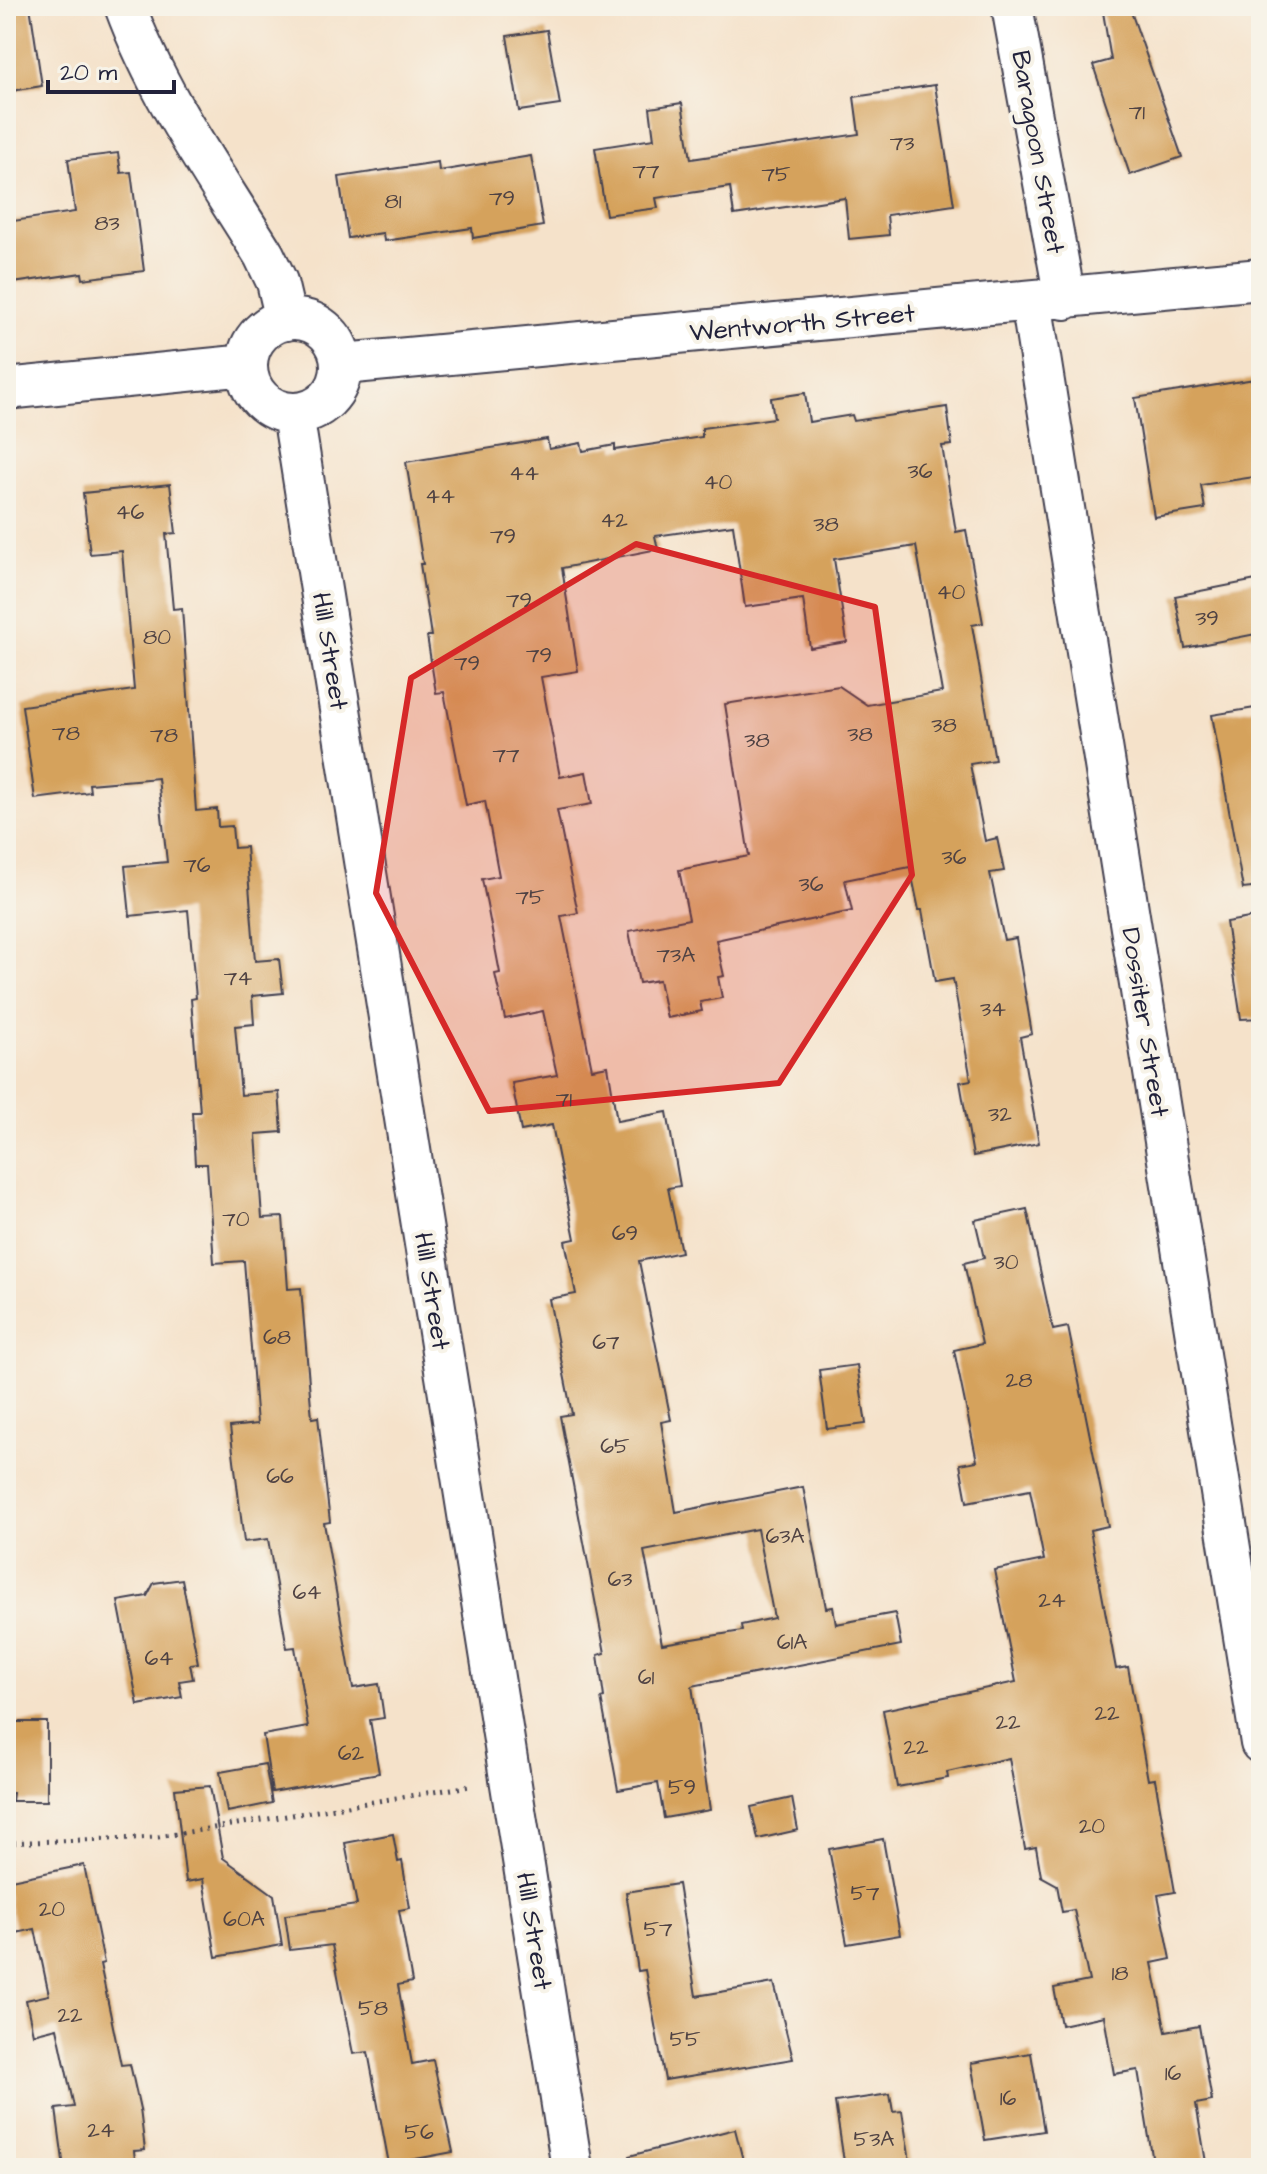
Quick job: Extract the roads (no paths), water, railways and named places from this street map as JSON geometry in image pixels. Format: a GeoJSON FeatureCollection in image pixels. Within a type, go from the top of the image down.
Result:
{"type":"FeatureCollection","features":[{"type":"Feature","properties":{"kind":"street"},"geometry":{"type":"LineString","coordinates":[[125,6],[140,47],[162,91],[264,255],[277,282],[286,320]]}},
{"type":"Feature","properties":{"kind":"street","name":"Baragoon Street"},"geometry":{"type":"LineString","coordinates":[[1012,6],[1048,300]]}},
{"type":"Feature","properties":{"kind":"street","name":"Wentworth Street"},"geometry":{"type":"LineString","coordinates":[[343,364],[1261,279]]}},
{"type":"Feature","properties":{"kind":"street","name":"Dossiter Street"},"geometry":{"type":"LineString","coordinates":[[1048,300],[1261,1743]]}},
{"type":"Feature","properties":{"kind":"street"},"geometry":{"type":"LineString","coordinates":[[286,320],[309,321],[323,328],[334,339],[343,364],[339,384],[331,398],[319,408],[304,414],[273,409],[260,400],[251,387],[247,365],[254,341],[264,329],[286,320]]}},
{"type":"Feature","properties":{"kind":"street"},"geometry":{"type":"LineString","coordinates":[[6,389],[247,365]]}},
{"type":"Feature","properties":{"kind":"street","name":"Hill Street"},"geometry":{"type":"LineString","coordinates":[[293,414],[572,2168]]}}]}
